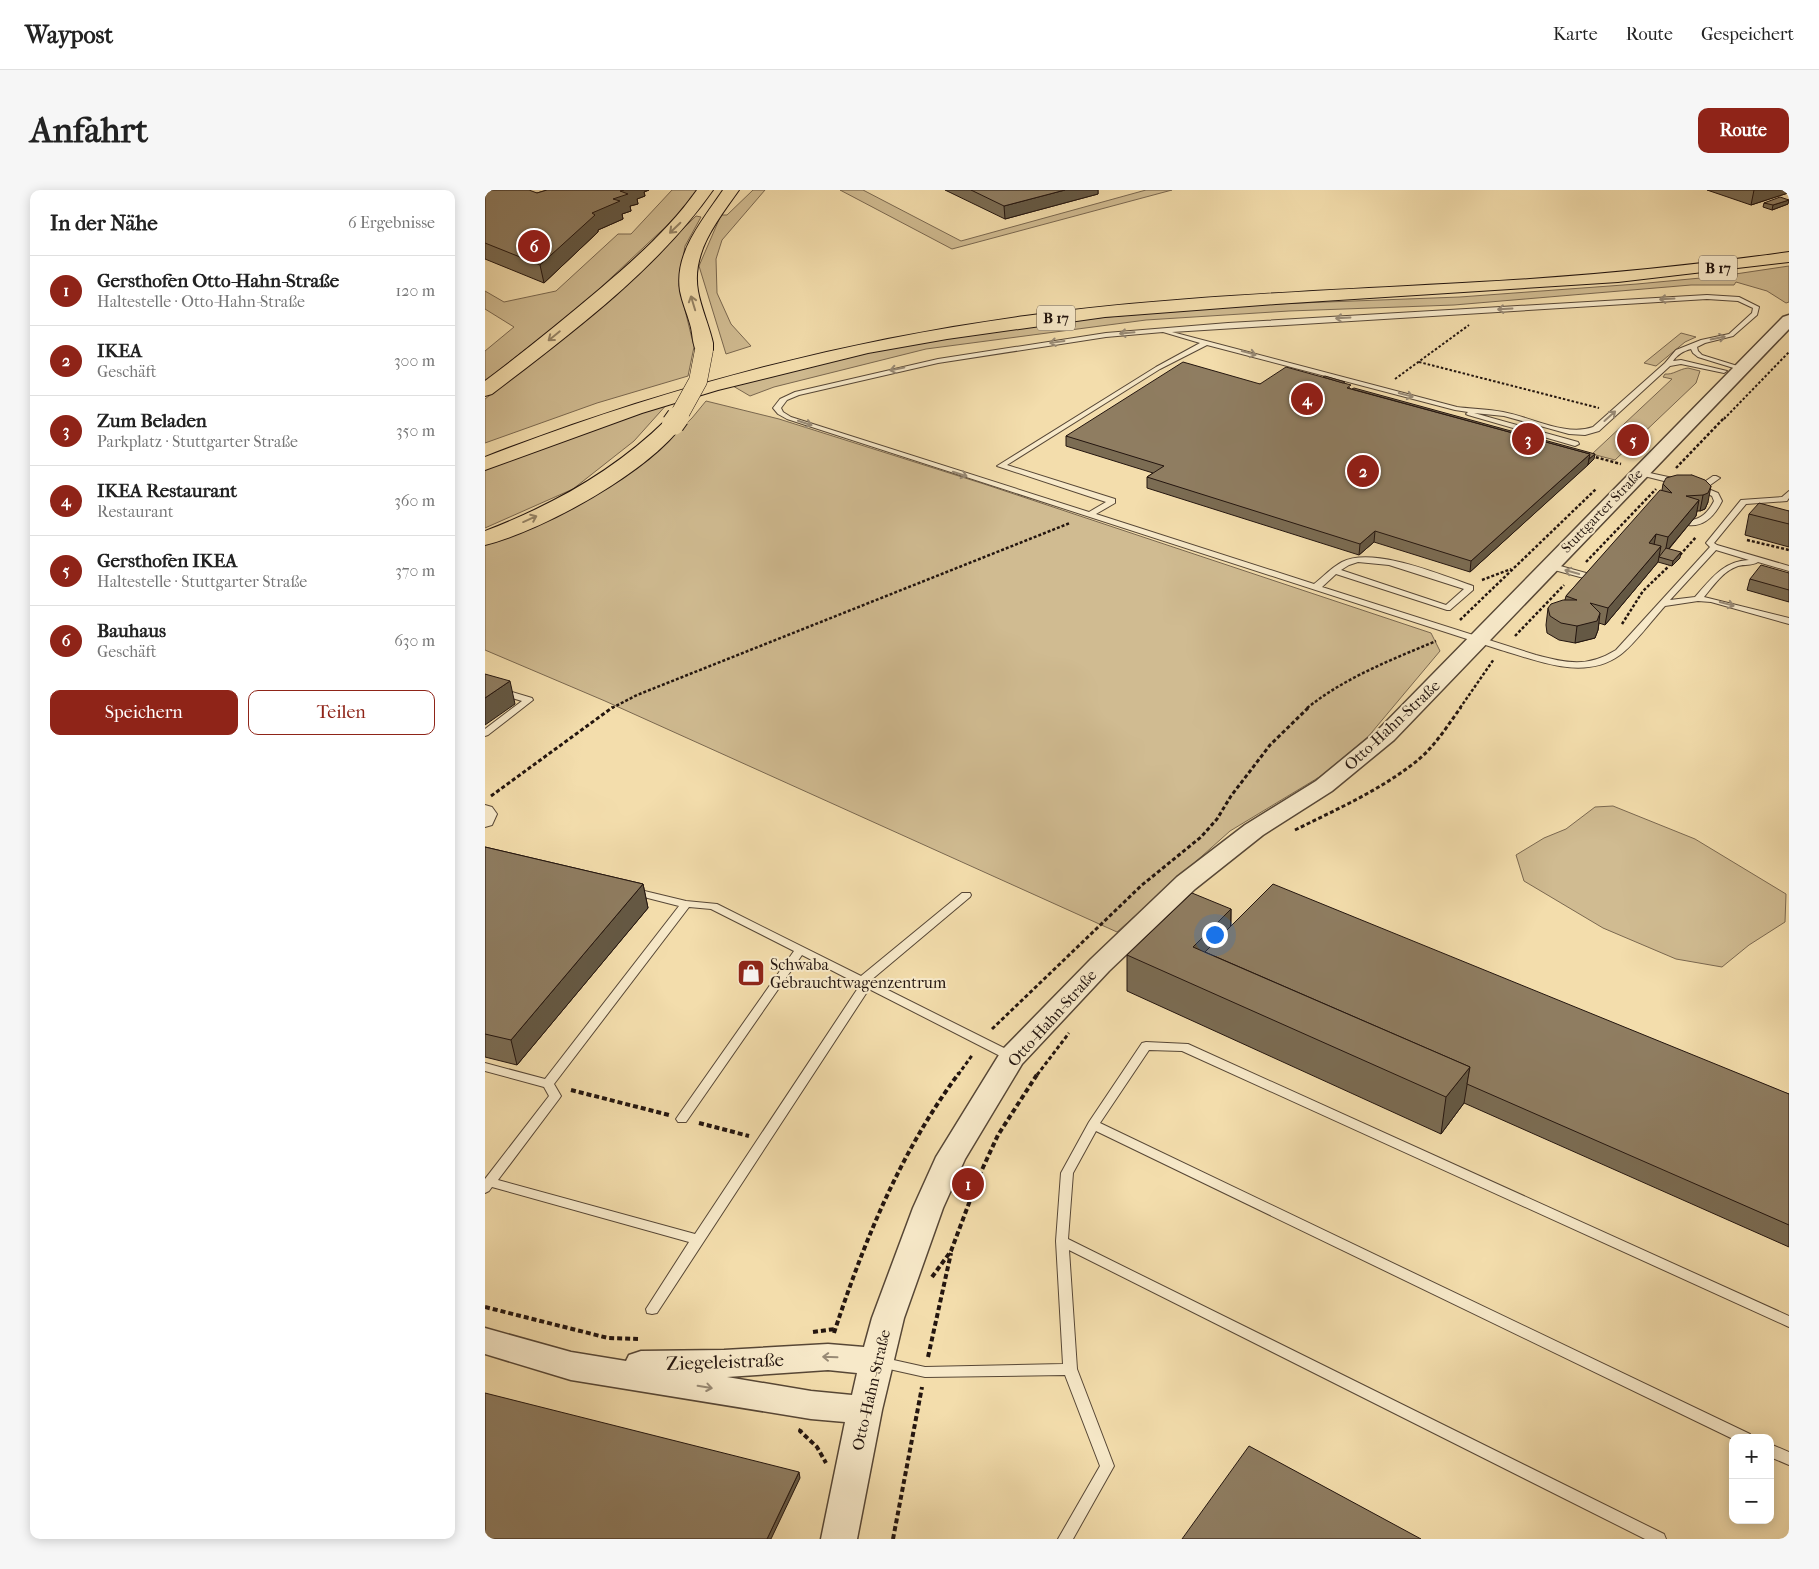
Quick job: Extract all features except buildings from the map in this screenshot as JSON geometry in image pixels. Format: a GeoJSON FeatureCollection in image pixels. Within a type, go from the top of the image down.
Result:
{"type":"FeatureCollection","features":[{"type":"Feature","properties":{"kind":"highway"},"geometry":{"type":"LineString","coordinates":[[485,390],[576,318],[630,271],[688,215],[705,190]]}},
{"type":"Feature","properties":{"kind":"highway"},"geometry":{"type":"LineString","coordinates":[[485,539],[582,494],[624,467],[660,438],[673,424],[696,390],[703,364],[704,350],[700,329],[688,289],[689,267],[696,243],[731,190]]}},
{"type":"Feature","properties":{"kind":"highway","name":"B 17"},"geometry":{"type":"LineString","coordinates":[[485,450],[603,408],[722,372],[840,344],[1001,315],[1208,294],[1589,272],[1692,262],[1789,248]]}},
{"type":"Feature","properties":{"kind":"highway","name":"B 17"},"geometry":{"type":"LineString","coordinates":[[485,464],[617,416],[733,381],[860,350],[970,330],[1086,314],[1177,306],[1589,282],[1789,258]]}},
{"type":"Feature","properties":{"kind":"street","name":"Stuttgarter Straße"},"geometry":{"type":"LineString","coordinates":[[1492,644],[1629,465],[1739,371],[1789,320]]}},
{"type":"Feature","properties":{"kind":"street","name":"Otto-Hahn-Straße"},"geometry":{"type":"LineString","coordinates":[[839,1539],[865,1410],[888,1318],[928,1208],[951,1157],[1013,1058],[1099,965],[1186,883],[1254,830],[1324,786],[1354,763],[1492,644]]}},
{"type":"Feature","properties":{"kind":"street"},"geometry":{"type":"LineString","coordinates":[[485,821],[487,804]]}},
{"type":"Feature","properties":{"kind":"street","name":"Ziegeleistraße"},"geometry":{"type":"LineString","coordinates":[[485,1341],[571,1366],[811,1405],[865,1410]]}},
{"type":"Feature","properties":{"kind":"street","name":"Ziegeleistraße"},"geometry":{"type":"LineString","coordinates":[[571,1366],[724,1364],[827,1356],[878,1362]]}},
{"type":"Feature","properties":{"kind":"lane"},"geometry":{"type":"LineString","coordinates":[[1158,330],[1457,409],[1504,414],[1569,432],[1585,433],[1596,429],[1683,348],[1736,332],[1755,314],[1755,307],[1739,299],[1716,297],[1228,325],[1158,330],[1106,335],[937,361],[821,386],[786,397],[779,403],[777,408],[780,414],[789,418],[1315,588],[1492,644],[1564,664],[1588,666],[1608,661],[1619,652],[1714,547]]}},
{"type":"Feature","properties":{"kind":"lane"},"geometry":{"type":"LineString","coordinates":[[1089,515],[1112,502],[1001,466],[1228,325]]}},
{"type":"Feature","properties":{"kind":"lane"},"geometry":{"type":"LineString","coordinates":[[1693,346],[1695,352],[1700,356],[1739,371]]}},
{"type":"Feature","properties":{"kind":"lane"},"geometry":{"type":"LineString","coordinates":[[1668,364],[1689,363],[1739,371]]}},
{"type":"Feature","properties":{"kind":"lane"},"geometry":{"type":"LineString","coordinates":[[1457,409],[1482,420],[1575,444]]}},
{"type":"Feature","properties":{"kind":"lane"},"geometry":{"type":"LineString","coordinates":[[1568,450],[1585,433]]}},
{"type":"Feature","properties":{"kind":"lane"},"geometry":{"type":"LineString","coordinates":[[1629,465],[1701,488],[1715,495],[1718,501],[1703,521],[1696,524],[1691,523]]}},
{"type":"Feature","properties":{"kind":"lane"},"geometry":{"type":"LineString","coordinates":[[1701,488],[1715,478]]}},
{"type":"Feature","properties":{"kind":"lane"},"geometry":{"type":"LineString","coordinates":[[1789,493],[1784,499],[1743,502],[1711,538],[1710,543],[1714,547],[1789,569]]}},
{"type":"Feature","properties":{"kind":"lane"},"geometry":{"type":"LineString","coordinates":[[1315,588],[1335,571],[1347,562],[1379,559],[1469,588],[1447,608],[1335,571]]}},
{"type":"Feature","properties":{"kind":"lane"},"geometry":{"type":"LineString","coordinates":[[1698,599],[1726,567],[1742,562],[1769,563]]}},
{"type":"Feature","properties":{"kind":"lane"},"geometry":{"type":"LineString","coordinates":[[1550,566],[1594,578]]}},
{"type":"Feature","properties":{"kind":"lane"},"geometry":{"type":"LineString","coordinates":[[1662,604],[1698,599],[1711,600],[1789,621]]}},
{"type":"Feature","properties":{"kind":"lane"},"geometry":{"type":"LineString","coordinates":[[485,687],[529,700],[485,733]]}},
{"type":"Feature","properties":{"kind":"lane"},"geometry":{"type":"LineString","coordinates":[[624,890],[686,904],[713,906],[1013,1058]]}},
{"type":"Feature","properties":{"kind":"lane"},"geometry":{"type":"LineString","coordinates":[[652,1310],[764,1140],[863,983],[966,895]]}},
{"type":"Feature","properties":{"kind":"lane"},"geometry":{"type":"LineString","coordinates":[[548,1084],[686,904]]}},
{"type":"Feature","properties":{"kind":"lane"},"geometry":{"type":"LineString","coordinates":[[682,1119],[800,950]]}},
{"type":"Feature","properties":{"kind":"lane"},"geometry":{"type":"LineString","coordinates":[[1065,1539],[1107,1466],[1070,1369],[1062,1241],[1067,1173],[1093,1125],[1147,1046],[1184,1047],[1789,1322]]}},
{"type":"Feature","properties":{"kind":"lane"},"geometry":{"type":"LineString","coordinates":[[485,1067],[548,1084],[555,1096],[487,1185],[698,1240]]}},
{"type":"Feature","properties":{"kind":"lane"},"geometry":{"type":"LineString","coordinates":[[1093,1125],[1737,1434]]}},
{"type":"Feature","properties":{"kind":"lane"},"geometry":{"type":"LineString","coordinates":[[1062,1241],[1659,1539]]}},
{"type":"Feature","properties":{"kind":"lane"},"geometry":{"type":"LineString","coordinates":[[878,1362],[925,1372],[1070,1369]]}},
{"type":"Feature","properties":{"kind":"lane"},"geometry":{"type":"LineString","coordinates":[[1774,1452],[1789,1459]]}},
{"type":"Feature","properties":{"kind":"path"},"geometry":{"type":"LineString","coordinates":[[1381,389],[1485,313],[1484,310]]}},
{"type":"Feature","properties":{"kind":"path"},"geometry":{"type":"LineString","coordinates":[[1419,362],[1614,412]]}},
{"type":"Feature","properties":{"kind":"path"},"geometry":{"type":"LineString","coordinates":[[1568,450],[1629,465]]}},
{"type":"Feature","properties":{"kind":"path"},"geometry":{"type":"LineString","coordinates":[[1617,469],[1629,465]]}},
{"type":"Feature","properties":{"kind":"path"},"geometry":{"type":"LineString","coordinates":[[1466,614],[1600,485]]}},
{"type":"Feature","properties":{"kind":"path"},"geometry":{"type":"LineString","coordinates":[[487,804],[614,706],[637,695],[1089,515]]}},
{"type":"Feature","properties":{"kind":"path"},"geometry":{"type":"LineString","coordinates":[[1619,630],[1643,591],[1669,566]]}},
{"type":"Feature","properties":{"kind":"path"},"geometry":{"type":"LineString","coordinates":[[1469,588],[1487,577],[1514,568]]}},
{"type":"Feature","properties":{"kind":"path"},"geometry":{"type":"LineString","coordinates":[[1288,834],[1381,787],[1419,760],[1442,734],[1479,682],[1488,665],[1492,644],[1515,637],[1520,632]]}},
{"type":"Feature","properties":{"kind":"path"},"geometry":{"type":"LineString","coordinates":[[1515,637],[1521,639]]}},
{"type":"Feature","properties":{"kind":"path"},"geometry":{"type":"LineString","coordinates":[[893,1539],[925,1372],[951,1251],[980,1174],[998,1135],[1048,1058],[1071,1030]]}},
{"type":"Feature","properties":{"kind":"path"},"geometry":{"type":"LineString","coordinates":[[548,1084],[764,1140]]}},
{"type":"Feature","properties":{"kind":"path"},"geometry":{"type":"LineString","coordinates":[[927,1283],[951,1251]]}},
{"type":"Feature","properties":{"kind":"path"},"geometry":{"type":"LineString","coordinates":[[485,1307],[608,1338],[648,1339]]}},
{"type":"Feature","properties":{"kind":"path"},"geometry":{"type":"LineString","coordinates":[[806,1333],[835,1329]]}},
{"type":"Feature","properties":{"kind":"shaded area"},"geometry":{"type":"Polygon","coordinates":[[[672,190],[697,190],[676,217],[581,306],[485,381],[485,351],[514,327],[485,309],[485,291],[504,302],[556,291],[618,234],[631,234],[672,190]]]}},
{"type":"Feature","properties":{"kind":"shaded area"},"geometry":{"type":"Polygon","coordinates":[[[753,190],[765,190],[722,240],[716,259],[717,293],[731,324],[751,346],[726,354],[699,266],[721,215],[727,215],[753,190]]]}},
{"type":"Feature","properties":{"kind":"shaded area"},"geometry":{"type":"Polygon","coordinates":[[[840,190],[863,190],[961,241],[1146,190],[1172,190],[952,249],[840,190]]]}},
{"type":"Feature","properties":{"kind":"shaded area"},"geometry":{"type":"Polygon","coordinates":[[[696,216],[701,217],[685,246],[679,285],[694,347],[688,376],[597,403],[485,443],[485,399],[594,311],[696,216]]]}},
{"type":"Feature","properties":{"kind":"shaded area"},"geometry":{"type":"Polygon","coordinates":[[[1789,266],[1789,302],[1786,303],[1767,291],[1736,282],[1734,285],[1691,285],[1454,305],[1289,311],[1146,320],[926,349],[774,387],[750,396],[733,386],[879,350],[962,335],[1073,320],[1247,305],[1460,297],[1637,284],[1722,276],[1789,266]]]}},
{"type":"Feature","properties":{"kind":"shaded area"},"geometry":{"type":"Polygon","coordinates":[[[1681,333],[1696,337],[1685,342],[1656,366],[1644,363],[1681,333]]]}},
{"type":"Feature","properties":{"kind":"shaded area"},"geometry":{"type":"Polygon","coordinates":[[[1688,368],[1700,371],[1696,383],[1615,460],[1592,454],[1672,379],[1663,377],[1665,374],[1671,374],[1688,368]]]}},
{"type":"Feature","properties":{"kind":"shaded area"},"geometry":{"type":"Polygon","coordinates":[[[706,401],[779,419],[984,484],[1431,633],[1440,651],[1367,738],[1321,776],[1230,831],[1117,932],[605,701],[485,650],[485,545],[625,475],[662,447],[692,418],[706,401]]]}},
{"type":"Feature","properties":{"kind":"shaded area"},"geometry":{"type":"Polygon","coordinates":[[[669,402],[634,441],[573,489],[485,528],[485,469],[669,402]]]}},
{"type":"Feature","properties":{"kind":"shaded area"},"geometry":{"type":"Polygon","coordinates":[[[1613,806],[1695,839],[1786,894],[1785,922],[1749,945],[1722,967],[1676,959],[1603,928],[1524,881],[1516,855],[1544,838],[1566,829],[1595,807],[1613,806]]]}},
{"type":"Feature","properties":{"kind":"place","name":"Bauhaus"},"geometry":{"type":"Point","coordinates":[534,246]}},
{"type":"Feature","properties":{"kind":"place","name":"IKEA Restaurant"},"geometry":{"type":"Point","coordinates":[1307,399]}},
{"type":"Feature","properties":{"kind":"place","name":"Zum Beladen"},"geometry":{"type":"Point","coordinates":[1528,439]}},
{"type":"Feature","properties":{"kind":"place","name":"Gersthofen IKEA"},"geometry":{"type":"Point","coordinates":[1633,440]}},
{"type":"Feature","properties":{"kind":"place","name":"IKEA"},"geometry":{"type":"Point","coordinates":[1363,471]}},
{"type":"Feature","properties":{"kind":"place","name":"Schwaba Gebrauchtwagenzentrum"},"geometry":{"type":"Point","coordinates":[751,973]}},
{"type":"Feature","properties":{"kind":"place","name":"Gersthofen Otto-Hahn-Straße"},"geometry":{"type":"Point","coordinates":[968,1184]}}]}
